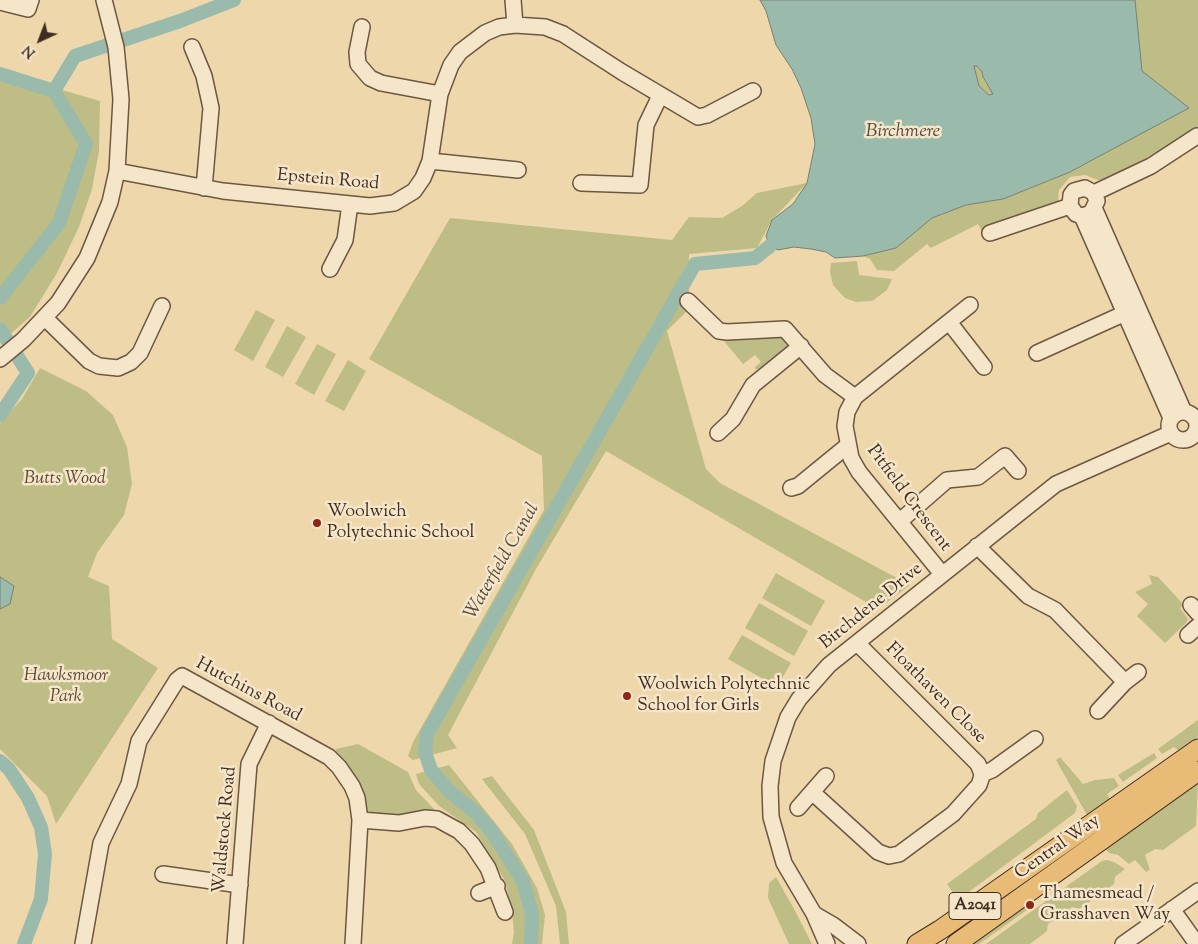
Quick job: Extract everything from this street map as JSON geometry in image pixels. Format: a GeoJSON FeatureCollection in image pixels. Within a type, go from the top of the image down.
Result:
{"type":"FeatureCollection","features":[{"type":"Feature","properties":{"kind":"main road","name":"Central Way"},"geometry":{"type":"LineString","coordinates":[[917,944],[1031,867],[1198,749]]}},
{"type":"Feature","properties":{"kind":"main road","name":"Central Way"},"geometry":{"type":"LineString","coordinates":[[956,944],[1198,770]]}},
{"type":"Feature","properties":{"kind":"street"},"geometry":{"type":"LineString","coordinates":[[0,2],[28,9],[31,0]]}},
{"type":"Feature","properties":{"kind":"street"},"geometry":{"type":"LineString","coordinates":[[513,0],[515,25]]}},
{"type":"Feature","properties":{"kind":"street"},"geometry":{"type":"LineString","coordinates":[[0,359],[45,318],[75,278],[98,236],[110,202],[117,171],[122,123],[118,60],[106,5]]}},
{"type":"Feature","properties":{"kind":"street","name":"Epstein Road"},"geometry":{"type":"LineString","coordinates":[[117,171],[204,188],[350,204],[382,205],[405,198],[423,178],[430,161],[443,80],[460,52],[485,33],[499,27],[515,25],[545,27],[563,34],[660,96],[698,117],[707,115],[753,91]]}},
{"type":"Feature","properties":{"kind":"street"},"geometry":{"type":"LineString","coordinates":[[362,27],[357,52],[358,64],[370,78],[381,83],[440,94]]}},
{"type":"Feature","properties":{"kind":"street"},"geometry":{"type":"LineString","coordinates":[[192,47],[204,76],[211,108],[204,188]]}},
{"type":"Feature","properties":{"kind":"street"},"geometry":{"type":"LineString","coordinates":[[581,183],[640,185],[646,125],[660,96]]}},
{"type":"Feature","properties":{"kind":"street"},"geometry":{"type":"LineString","coordinates":[[1094,193],[1151,166],[1197,136]]}},
{"type":"Feature","properties":{"kind":"street"},"geometry":{"type":"LineString","coordinates":[[430,161],[518,170]]}},
{"type":"Feature","properties":{"kind":"street"},"geometry":{"type":"LineString","coordinates":[[1085,188],[1094,193],[1097,201],[1088,213],[1076,214],[1070,206],[1071,195],[1074,191],[1085,188]]}},
{"type":"Feature","properties":{"kind":"street"},"geometry":{"type":"LineString","coordinates":[[330,269],[345,240],[350,204]]}},
{"type":"Feature","properties":{"kind":"street"},"geometry":{"type":"LineString","coordinates":[[990,233],[1070,206]]}},
{"type":"Feature","properties":{"kind":"street"},"geometry":{"type":"LineString","coordinates":[[1088,213],[1178,415]]}},
{"type":"Feature","properties":{"kind":"street"},"geometry":{"type":"LineString","coordinates":[[688,301],[719,331],[785,329],[825,375],[855,398]]}},
{"type":"Feature","properties":{"kind":"street","name":"Pitfield Crescent"},"geometry":{"type":"LineString","coordinates":[[942,574],[859,472],[847,446],[844,426],[847,412],[855,398],[970,305]]}},
{"type":"Feature","properties":{"kind":"street"},"geometry":{"type":"LineString","coordinates":[[45,318],[89,361],[99,366],[118,368],[131,362],[140,353],[162,306]]}},
{"type":"Feature","properties":{"kind":"street"},"geometry":{"type":"LineString","coordinates":[[1037,353],[1131,310]]}},
{"type":"Feature","properties":{"kind":"street"},"geometry":{"type":"LineString","coordinates":[[948,322],[984,367]]}},
{"type":"Feature","properties":{"kind":"street"},"geometry":{"type":"LineString","coordinates":[[718,433],[733,419],[753,385],[801,346]]}},
{"type":"Feature","properties":{"kind":"street"},"geometry":{"type":"LineString","coordinates":[[1178,415],[1193,416],[1197,422],[1196,432],[1190,438],[1178,439],[1171,433],[1168,426],[1178,415]]}},
{"type":"Feature","properties":{"kind":"street","name":"Birchdene Drive"},"geometry":{"type":"LineString","coordinates":[[827,944],[814,914],[790,875],[779,849],[771,817],[772,766],[780,738],[799,699],[829,665],[1056,484],[1171,433]]}},
{"type":"Feature","properties":{"kind":"street","name":"Pitfield Crescent"},"geometry":{"type":"LineString","coordinates":[[791,488],[798,486],[847,446]]}},
{"type":"Feature","properties":{"kind":"street"},"geometry":{"type":"LineString","coordinates":[[900,521],[947,480],[978,477],[1005,456],[1018,471]]}},
{"type":"Feature","properties":{"kind":"street"},"geometry":{"type":"LineString","coordinates":[[977,546],[1028,596],[1056,610],[1125,682]]}},
{"type":"Feature","properties":{"kind":"street","name":"Floathaven Close"},"geometry":{"type":"LineString","coordinates":[[812,792],[878,852],[894,856],[953,814],[980,784],[982,774],[976,762],[857,643]]}},
{"type":"Feature","properties":{"kind":"street"},"geometry":{"type":"LineString","coordinates":[[1098,711],[1125,682],[1138,672]]}},
{"type":"Feature","properties":{"kind":"street","name":"Hutchins Road"},"geometry":{"type":"LineString","coordinates":[[83,944],[101,843],[129,784],[139,741],[177,680],[182,676],[269,722],[320,752],[339,767],[355,792],[360,820],[353,944]]}},
{"type":"Feature","properties":{"kind":"street","name":"Waldstock Road"},"geometry":{"type":"LineString","coordinates":[[235,944],[249,764],[269,722]]}},
{"type":"Feature","properties":{"kind":"street","name":"Floathaven Close"},"geometry":{"type":"LineString","coordinates":[[982,774],[992,770],[1035,739]]}},
{"type":"Feature","properties":{"kind":"street"},"geometry":{"type":"LineString","coordinates":[[798,808],[826,776]]}},
{"type":"Feature","properties":{"kind":"street"},"geometry":{"type":"LineString","coordinates":[[360,820],[398,823],[425,818],[438,819],[450,824],[472,844],[488,868],[497,886],[505,912]]}},
{"type":"Feature","properties":{"kind":"street"},"geometry":{"type":"LineString","coordinates":[[163,874],[240,885]]}},
{"type":"Feature","properties":{"kind":"street"},"geometry":{"type":"LineString","coordinates":[[479,893],[497,886]]}},
{"type":"Feature","properties":{"kind":"street"},"geometry":{"type":"LineString","coordinates":[[1124,944],[1198,891]]}},
{"type":"Feature","properties":{"kind":"street"},"geometry":{"type":"LineString","coordinates":[[1172,909],[1197,944]]}},
{"type":"Feature","properties":{"kind":"street","name":"Birchdene Drive"},"geometry":{"type":"LineString","coordinates":[[814,914],[848,935],[858,944]]}},
{"type":"Feature","properties":{"kind":"green space"},"geometry":{"type":"Polygon","coordinates":[[[1135,0],[1198,0],[1198,129],[1103,182],[1085,175],[1070,177],[1059,190],[1058,202],[983,233],[978,224],[931,248],[927,244],[894,271],[877,270],[870,259],[863,256],[896,248],[932,218],[966,205],[1003,199],[1070,172],[1188,108],[1142,71],[1135,0]]]}},
{"type":"Feature","properties":{"kind":"green space"},"geometry":{"type":"Polygon","coordinates":[[[974,66],[977,66],[982,72],[983,78],[993,94],[989,95],[979,86],[974,66]]]}},
{"type":"Feature","properties":{"kind":"green space"},"geometry":{"type":"Polygon","coordinates":[[[0,72],[100,101],[99,151],[92,189],[79,227],[57,273],[30,317],[0,343],[0,72]]]}},
{"type":"Feature","properties":{"kind":"green space"},"geometry":{"type":"Polygon","coordinates":[[[807,183],[772,220],[757,248],[689,254],[689,309],[667,331],[706,469],[720,483],[910,585],[878,609],[606,451],[536,569],[448,735],[457,748],[413,760],[408,756],[413,742],[544,510],[542,456],[369,359],[450,218],[672,240],[689,217],[722,218],[742,206],[757,193],[807,183]]]}},
{"type":"Feature","properties":{"kind":"green space"},"geometry":{"type":"Polygon","coordinates":[[[857,261],[859,275],[892,279],[887,290],[872,301],[856,302],[845,298],[833,285],[830,272],[831,263],[857,261]]]}},
{"type":"Feature","properties":{"kind":"green space"},"geometry":{"type":"Polygon","coordinates":[[[256,310],[275,320],[253,361],[234,350],[256,310]]]}},
{"type":"Feature","properties":{"kind":"green space"},"geometry":{"type":"Polygon","coordinates":[[[287,326],[306,337],[283,377],[265,367],[287,326]]]}},
{"type":"Feature","properties":{"kind":"green space"},"geometry":{"type":"Polygon","coordinates":[[[777,333],[790,343],[789,348],[763,366],[761,371],[754,368],[761,362],[755,355],[743,364],[719,335],[727,337],[729,340],[775,337],[777,333]]]}},
{"type":"Feature","properties":{"kind":"green space"},"geometry":{"type":"Polygon","coordinates":[[[317,344],[336,354],[314,395],[295,384],[317,344]]]}},
{"type":"Feature","properties":{"kind":"green space"},"geometry":{"type":"Polygon","coordinates":[[[348,360],[366,371],[344,411],[325,401],[348,360]]]}},
{"type":"Feature","properties":{"kind":"green space","name":"Butts Wood"},"geometry":{"type":"Polygon","coordinates":[[[40,368],[86,391],[113,415],[127,447],[132,484],[124,515],[97,553],[88,577],[109,586],[112,639],[158,668],[56,824],[47,796],[0,749],[0,423],[22,399],[40,368]]]}},
{"type":"Feature","properties":{"kind":"green space"},"geometry":{"type":"Polygon","coordinates":[[[776,573],[825,601],[811,626],[762,598],[776,573]]]}},
{"type":"Feature","properties":{"kind":"green space"},"geometry":{"type":"Polygon","coordinates":[[[1149,575],[1158,577],[1184,605],[1180,608],[1188,619],[1165,643],[1137,616],[1148,604],[1135,592],[1152,584],[1149,575]]]}},
{"type":"Feature","properties":{"kind":"green space"},"geometry":{"type":"Polygon","coordinates":[[[759,603],[808,631],[794,656],[745,628],[759,603]]]}},
{"type":"Feature","properties":{"kind":"green space"},"geometry":{"type":"Polygon","coordinates":[[[742,635],[791,663],[777,687],[728,659],[742,635]]]}},
{"type":"Feature","properties":{"kind":"green space"},"geometry":{"type":"Polygon","coordinates":[[[1198,720],[1198,737],[1179,751],[1174,747],[1162,754],[1158,749],[1198,720]]]}},
{"type":"Feature","properties":{"kind":"green space"},"geometry":{"type":"Polygon","coordinates":[[[358,744],[408,772],[416,790],[434,809],[432,812],[401,818],[374,816],[369,813],[336,752],[336,749],[358,744]]]}},
{"type":"Feature","properties":{"kind":"green space"},"geometry":{"type":"Polygon","coordinates":[[[1154,753],[1157,758],[1123,782],[1118,775],[1154,753]]]}},
{"type":"Feature","properties":{"kind":"green space"},"geometry":{"type":"Polygon","coordinates":[[[1060,757],[1083,784],[1095,780],[1114,778],[1119,786],[1107,794],[1110,799],[1087,815],[1056,760],[1060,757]]]}},
{"type":"Feature","properties":{"kind":"green space"},"geometry":{"type":"Polygon","coordinates":[[[449,765],[512,844],[537,888],[545,915],[542,944],[512,944],[514,932],[512,912],[505,881],[476,832],[439,806],[419,784],[416,774],[449,765]]]}},
{"type":"Feature","properties":{"kind":"green space"},"geometry":{"type":"Polygon","coordinates":[[[492,776],[534,830],[566,912],[569,944],[560,944],[556,906],[525,834],[482,779],[492,776]]]}},
{"type":"Feature","properties":{"kind":"green space"},"geometry":{"type":"Polygon","coordinates":[[[1198,781],[1196,826],[1163,850],[1155,849],[1145,855],[1150,870],[1146,872],[1135,860],[1129,864],[1118,855],[1109,853],[1105,848],[1198,781]]]}},
{"type":"Feature","properties":{"kind":"green space"},"geometry":{"type":"Polygon","coordinates":[[[1067,790],[1077,806],[1075,813],[958,900],[947,884],[1036,819],[1038,813],[1067,790]]]}},
{"type":"Feature","properties":{"kind":"green space"},"geometry":{"type":"Polygon","coordinates":[[[1078,842],[1081,846],[954,937],[950,932],[1078,842]]]}},
{"type":"Feature","properties":{"kind":"green space"},"geometry":{"type":"Polygon","coordinates":[[[1107,860],[1125,869],[1115,877],[1114,884],[1080,909],[1072,907],[1048,924],[1047,931],[1030,944],[986,944],[1102,861],[1107,860]]]}},
{"type":"Feature","properties":{"kind":"green space"},"geometry":{"type":"Polygon","coordinates":[[[776,877],[812,944],[789,944],[768,898],[769,883],[776,877]]]}},
{"type":"Feature","properties":{"kind":"green space"},"geometry":{"type":"Polygon","coordinates":[[[1023,905],[1027,910],[979,944],[968,944],[1023,905]]]}},
{"type":"Feature","properties":{"kind":"water","name":"Birchmere"},"geometry":{"type":"Polygon","coordinates":[[[760,0],[1135,0],[1142,71],[1189,108],[1070,172],[1003,199],[966,205],[932,218],[896,248],[863,256],[835,258],[826,252],[811,249],[794,247],[778,250],[770,246],[766,236],[772,220],[793,204],[807,183],[815,144],[811,118],[801,88],[792,69],[776,45],[766,11],[760,0]],[[974,66],[979,86],[989,95],[993,94],[982,72],[977,66],[974,66]]]}},
{"type":"Feature","properties":{"kind":"water"},"geometry":{"type":"Polygon","coordinates":[[[0,577],[14,586],[10,604],[0,609],[0,577]]]}},
{"type":"Feature","properties":{"kind":"waterway"},"geometry":{"type":"LineString","coordinates":[[54,91],[75,56],[180,21],[234,0]]}},
{"type":"Feature","properties":{"kind":"waterway"},"geometry":{"type":"LineString","coordinates":[[0,74],[54,91]]}},
{"type":"Feature","properties":{"kind":"waterway"},"geometry":{"type":"LineString","coordinates":[[0,298],[59,223],[86,144],[54,91]]}},
{"type":"Feature","properties":{"kind":"waterway","name":"Waterfield Canal"},"geometry":{"type":"LineString","coordinates":[[531,944],[532,914],[523,881],[492,832],[476,813],[449,791],[431,770],[425,752],[427,734],[695,264],[755,258],[770,246]]}},
{"type":"Feature","properties":{"kind":"waterway"},"geometry":{"type":"LineString","coordinates":[[0,329],[28,373],[0,415]]}},
{"type":"Feature","properties":{"kind":"waterway"},"geometry":{"type":"LineString","coordinates":[[0,761],[9,769],[28,798],[41,827],[45,854],[41,899],[24,944]]}},
{"type":"Feature","properties":{"kind":"place","name":"Woolwich Polytechnic School"},"geometry":{"type":"Point","coordinates":[317,523]}},
{"type":"Feature","properties":{"kind":"place","name":"Woolwich Polytechnic School for Girls"},"geometry":{"type":"Point","coordinates":[627,696]}},
{"type":"Feature","properties":{"kind":"place","name":"Thamesmead / Grasshaven Way"},"geometry":{"type":"Point","coordinates":[1030,905]}},
{"type":"Feature","properties":{"kind":"park label","name":"Hawksmoor Park"},"geometry":{"type":"Point","coordinates":[66,688]}}]}
